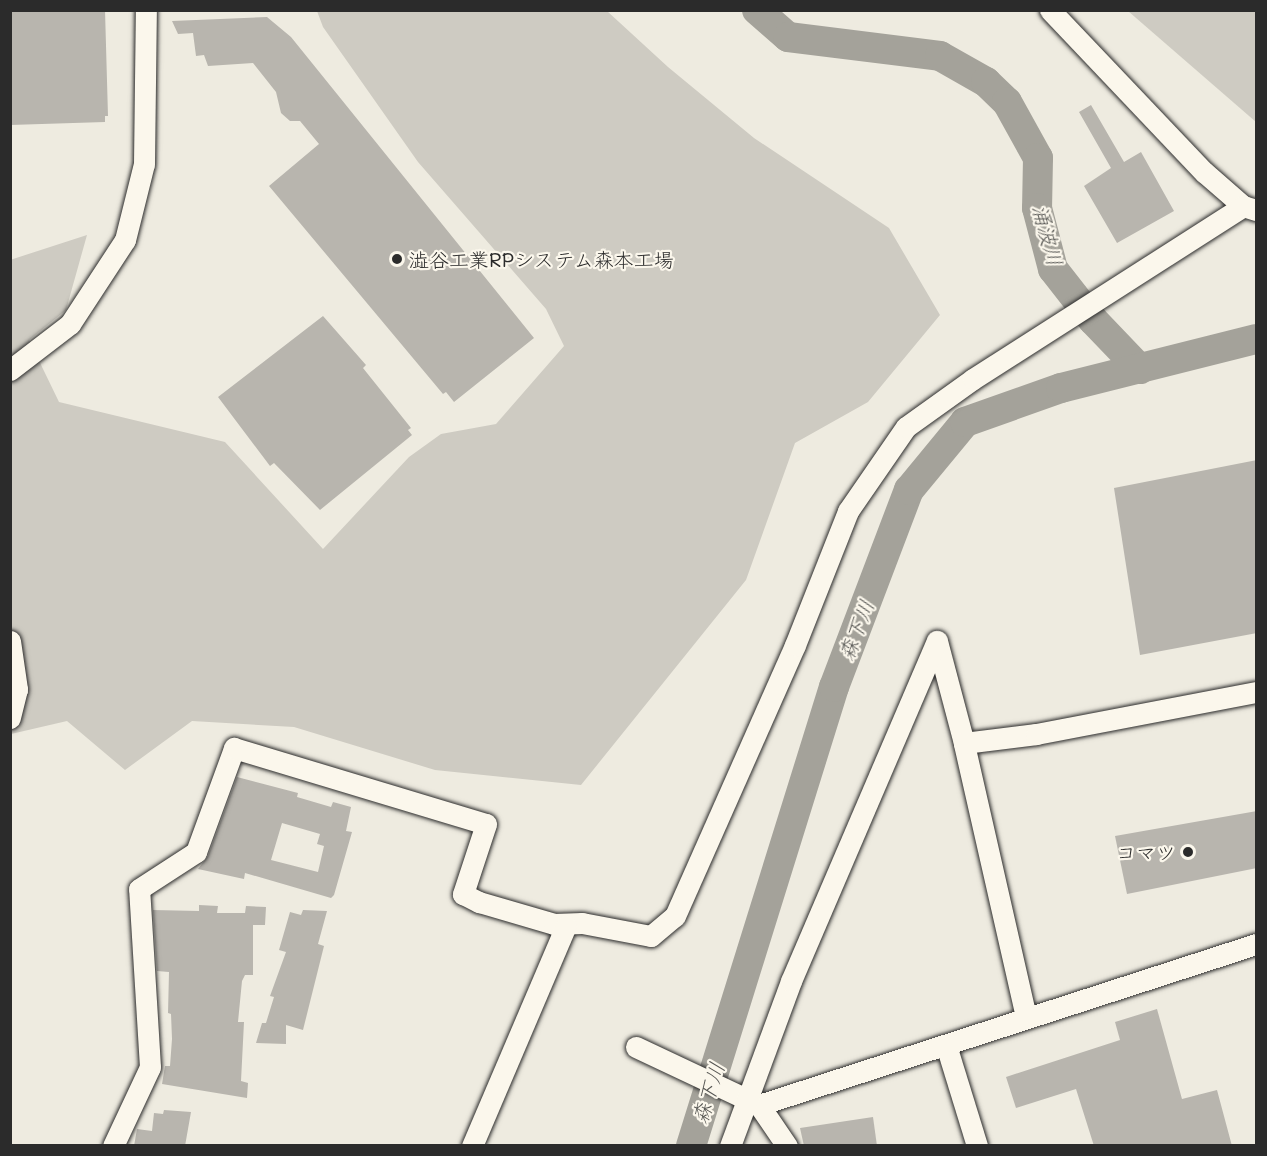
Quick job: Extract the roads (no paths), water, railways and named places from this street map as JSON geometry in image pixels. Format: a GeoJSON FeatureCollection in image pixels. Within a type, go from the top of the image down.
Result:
{"type":"FeatureCollection","features":[{"type":"Feature","properties":{"kind":"street"},"geometry":{"type":"LineString","coordinates":[[10,370],[70,324],[125,240],[144,164],[146,10]]}},
{"type":"Feature","properties":{"kind":"street"},"geometry":{"type":"LineString","coordinates":[[113,1146],[150,1067],[139,889],[196,852],[234,748],[486,824],[463,894],[566,926],[582,923],[651,936],[675,916],[795,645],[848,511],[906,428],[1109,290],[1250,208],[1204,172],[1050,10]]}},
{"type":"Feature","properties":{"kind":"street"},"geometry":{"type":"LineString","coordinates":[[10,641],[17,689],[10,718]]}},
{"type":"Feature","properties":{"kind":"street"},"geometry":{"type":"LineString","coordinates":[[730,1146],[842,858],[937,641],[964,743],[1026,1017]]}},
{"type":"Feature","properties":{"kind":"street"},"geometry":{"type":"LineString","coordinates":[[964,743],[1036,734],[1257,692]]}},
{"type":"Feature","properties":{"kind":"street"},"geometry":{"type":"LineString","coordinates":[[472,1146],[566,926]]}},
{"type":"Feature","properties":{"kind":"street"},"geometry":{"type":"LineString","coordinates":[[749,1099],[946,1045],[1026,1017],[1115,992],[1257,944]]}},
{"type":"Feature","properties":{"kind":"street"},"geometry":{"type":"LineString","coordinates":[[946,1045],[977,1146]]}},
{"type":"Feature","properties":{"kind":"street"},"geometry":{"type":"LineString","coordinates":[[641,1049],[749,1099],[787,1146]]}},
{"type":"Feature","properties":{"kind":"waterway","name":"涌波川"},"geometry":{"type":"LineString","coordinates":[[757,10],[788,37],[940,56],[986,82],[1007,102],[1038,158],[1037,208],[1053,269],[1093,320],[1140,369]]}},
{"type":"Feature","properties":{"kind":"waterway","name":"森下川"},"geometry":{"type":"LineString","coordinates":[[691,1146],[834,687],[909,490],[965,422],[1061,388],[1256,339]]}},
{"type":"Feature","properties":{"kind":"place","name":"澁谷工業RPシステム森本工場"},"geometry":{"type":"Point","coordinates":[397,259]}},
{"type":"Feature","properties":{"kind":"place","name":"コマツ"},"geometry":{"type":"Point","coordinates":[1188,852]}}]}
